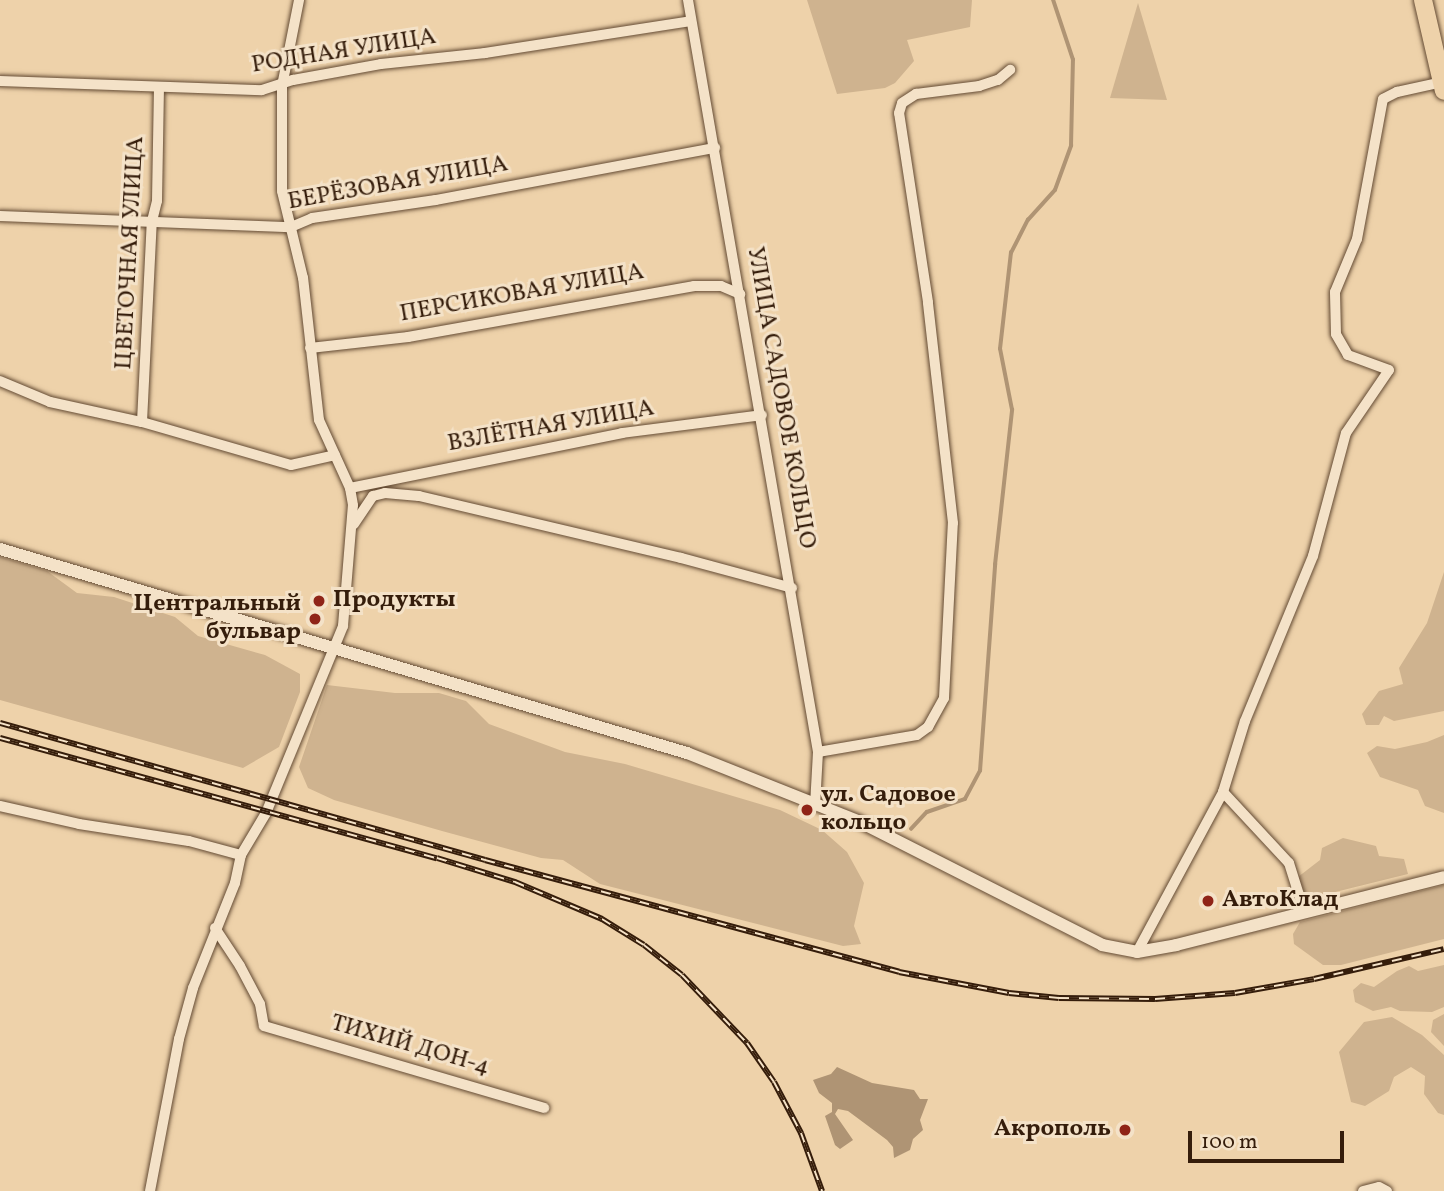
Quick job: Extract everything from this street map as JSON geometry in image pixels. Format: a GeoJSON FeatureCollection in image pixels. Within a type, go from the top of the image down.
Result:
{"type":"FeatureCollection","features":[{"type":"Feature","properties":{"kind":"highway"},"geometry":{"type":"LineString","coordinates":[[1423,0],[1443,86]]}},
{"type":"Feature","properties":{"kind":"street"},"geometry":{"type":"LineString","coordinates":[[150,1191],[179,1039],[215,928],[235,883],[241,855],[266,813],[343,626],[352,527],[350,488],[320,420],[303,278],[282,191],[282,86],[299,0]]}},
{"type":"Feature","properties":{"kind":"street","name":"УЛИЦА САДОВОЕ КОЛЬЦО"},"geometry":{"type":"LineString","coordinates":[[688,0],[762,415],[818,752],[815,805]]}},
{"type":"Feature","properties":{"kind":"street","name":"РОДНАЯ УЛИЦА"},"geometry":{"type":"LineString","coordinates":[[0,81],[261,90],[282,86],[293,80],[381,64],[485,53],[691,21]]}},
{"type":"Feature","properties":{"kind":"street"},"geometry":{"type":"LineString","coordinates":[[818,752],[918,736],[928,727],[944,698],[953,523],[930,315],[899,113],[902,103],[916,94],[979,86],[998,80],[1010,70]]}},
{"type":"Feature","properties":{"kind":"street"},"geometry":{"type":"LineString","coordinates":[[1137,952],[1223,792],[1245,721],[1313,556],[1346,433],[1388,370],[1348,355],[1336,334],[1335,292],[1357,239],[1383,99],[1397,92],[1443,86]]}},
{"type":"Feature","properties":{"kind":"street","name":"ЦВЕТОЧНАЯ УЛИЦА"},"geometry":{"type":"LineString","coordinates":[[142,422],[152,221],[157,201],[159,87]]}},
{"type":"Feature","properties":{"kind":"street","name":"БЕРЁЗОВАЯ УЛИЦА"},"geometry":{"type":"LineString","coordinates":[[0,216],[291,227],[312,218],[436,200],[715,148]]}},
{"type":"Feature","properties":{"kind":"street","name":"ПЕРСИКОВАЯ УЛИЦА"},"geometry":{"type":"LineString","coordinates":[[310,348],[408,337],[694,286],[721,286],[740,294]]}},
{"type":"Feature","properties":{"kind":"street"},"geometry":{"type":"LineString","coordinates":[[0,381],[50,402],[142,422],[290,465],[335,455]]}},
{"type":"Feature","properties":{"kind":"street","name":"ВЗЛЁТНАЯ УЛИЦА"},"geometry":{"type":"LineString","coordinates":[[350,488],[622,433],[762,415]]}},
{"type":"Feature","properties":{"kind":"street"},"geometry":{"type":"LineString","coordinates":[[352,527],[373,496],[385,493],[419,496],[681,558],[792,589]]}},
{"type":"Feature","properties":{"kind":"street"},"geometry":{"type":"LineString","coordinates":[[0,549],[687,753],[858,821],[1102,946],[1137,952],[1176,945],[1444,877]]}},
{"type":"Feature","properties":{"kind":"street"},"geometry":{"type":"LineString","coordinates":[[1223,792],[1289,863],[1304,911]]}},
{"type":"Feature","properties":{"kind":"street"},"geometry":{"type":"LineString","coordinates":[[0,806],[79,824],[189,841],[241,855]]}},
{"type":"Feature","properties":{"kind":"street","name":"ТИХИЙ ДОН-4"},"geometry":{"type":"LineString","coordinates":[[215,928],[240,966],[260,1004],[264,1026],[544,1108]]}},
{"type":"Feature","properties":{"kind":"street"},"geometry":{"type":"LineString","coordinates":[[1363,1191],[1378,1187],[1387,1191]]}},
{"type":"Feature","properties":{"kind":"shaded area"},"geometry":{"type":"Polygon","coordinates":[[[807,0],[972,0],[970,27],[907,40],[914,61],[895,83],[885,88],[837,94],[807,0]]]}},
{"type":"Feature","properties":{"kind":"shaded area"},"geometry":{"type":"Polygon","coordinates":[[[1138,3],[1167,100],[1110,98],[1138,3]]]}},
{"type":"Feature","properties":{"kind":"shaded area"},"geometry":{"type":"Polygon","coordinates":[[[0,557],[47,571],[77,593],[114,597],[175,617],[198,636],[265,655],[300,674],[300,692],[279,747],[243,768],[0,700],[0,557]]]}},
{"type":"Feature","properties":{"kind":"shaded area"},"geometry":{"type":"Polygon","coordinates":[[[1444,572],[1444,711],[1394,721],[1384,716],[1379,725],[1366,725],[1362,714],[1379,691],[1403,684],[1399,668],[1427,623],[1444,572]]]}},
{"type":"Feature","properties":{"kind":"shaded area"},"geometry":{"type":"Polygon","coordinates":[[[327,685],[395,693],[439,693],[466,701],[489,724],[565,752],[625,764],[780,810],[822,830],[847,852],[864,883],[854,926],[861,944],[843,946],[600,884],[563,860],[541,858],[442,831],[334,800],[308,788],[299,767],[327,685]]]}},
{"type":"Feature","properties":{"kind":"shaded area"},"geometry":{"type":"Polygon","coordinates":[[[1444,735],[1444,813],[1425,806],[1418,790],[1380,777],[1367,753],[1377,746],[1395,749],[1444,735]]]}},
{"type":"Feature","properties":{"kind":"shaded area"},"geometry":{"type":"Polygon","coordinates":[[[1343,838],[1376,846],[1379,856],[1404,859],[1408,874],[1307,899],[1298,877],[1320,860],[1322,848],[1343,838]]]}},
{"type":"Feature","properties":{"kind":"shaded area"},"geometry":{"type":"Polygon","coordinates":[[[1444,885],[1444,939],[1341,965],[1323,965],[1294,944],[1293,934],[1300,922],[1444,885]]]}},
{"type":"Feature","properties":{"kind":"shaded area"},"geometry":{"type":"Polygon","coordinates":[[[1444,965],[1444,1007],[1432,1012],[1400,1011],[1391,1007],[1373,1011],[1355,1002],[1353,990],[1361,983],[1374,987],[1409,966],[1418,971],[1444,965]]]}},
{"type":"Feature","properties":{"kind":"shaded area"},"geometry":{"type":"Polygon","coordinates":[[[1444,1014],[1444,1046],[1431,1032],[1433,1020],[1444,1014]]]}},
{"type":"Feature","properties":{"kind":"shaded area"},"geometry":{"type":"Polygon","coordinates":[[[1392,1017],[1422,1035],[1444,1055],[1444,1115],[1438,1113],[1424,1094],[1425,1076],[1411,1067],[1394,1077],[1389,1091],[1365,1106],[1351,1102],[1339,1052],[1364,1022],[1392,1017]]]}},
{"type":"Feature","properties":{"kind":"shaded area"},"geometry":{"type":"Polygon","coordinates":[[[837,1067],[872,1083],[914,1090],[920,1099],[928,1099],[920,1120],[923,1130],[913,1139],[910,1150],[894,1158],[893,1147],[887,1140],[848,1111],[838,1109],[835,1114],[853,1140],[840,1149],[835,1145],[825,1116],[832,1112],[832,1103],[819,1093],[813,1080],[831,1074],[837,1067]]]}},
{"type":"Feature","properties":{"kind":"waterway"},"geometry":{"type":"LineString","coordinates":[[911,829],[927,812],[965,799],[980,771],[995,565],[1012,410],[1000,349],[1011,253],[1028,220],[1055,190],[1071,146],[1073,60],[1053,0]]}},
{"type":"Feature","properties":{"kind":"railway"},"geometry":{"type":"LineString","coordinates":[[0,723],[485,860],[899,972],[1009,993],[1059,998],[1155,999],[1235,993],[1314,979],[1444,949]]}},
{"type":"Feature","properties":{"kind":"railway"},"geometry":{"type":"LineString","coordinates":[[0,738],[437,858],[515,882],[602,919],[644,945],[682,975],[747,1043],[774,1082],[801,1133],[822,1191]]}},
{"type":"Feature","properties":{"kind":"place","name":"Продукты"},"geometry":{"type":"Point","coordinates":[319,601]}},
{"type":"Feature","properties":{"kind":"place","name":"Центральный бульвар"},"geometry":{"type":"Point","coordinates":[315,619]}},
{"type":"Feature","properties":{"kind":"place","name":"ул. Садовое кольцо"},"geometry":{"type":"Point","coordinates":[807,810]}},
{"type":"Feature","properties":{"kind":"place","name":"АвтоКлад"},"geometry":{"type":"Point","coordinates":[1208,901]}},
{"type":"Feature","properties":{"kind":"place","name":"Акрополь"},"geometry":{"type":"Point","coordinates":[1125,1130]}}]}
